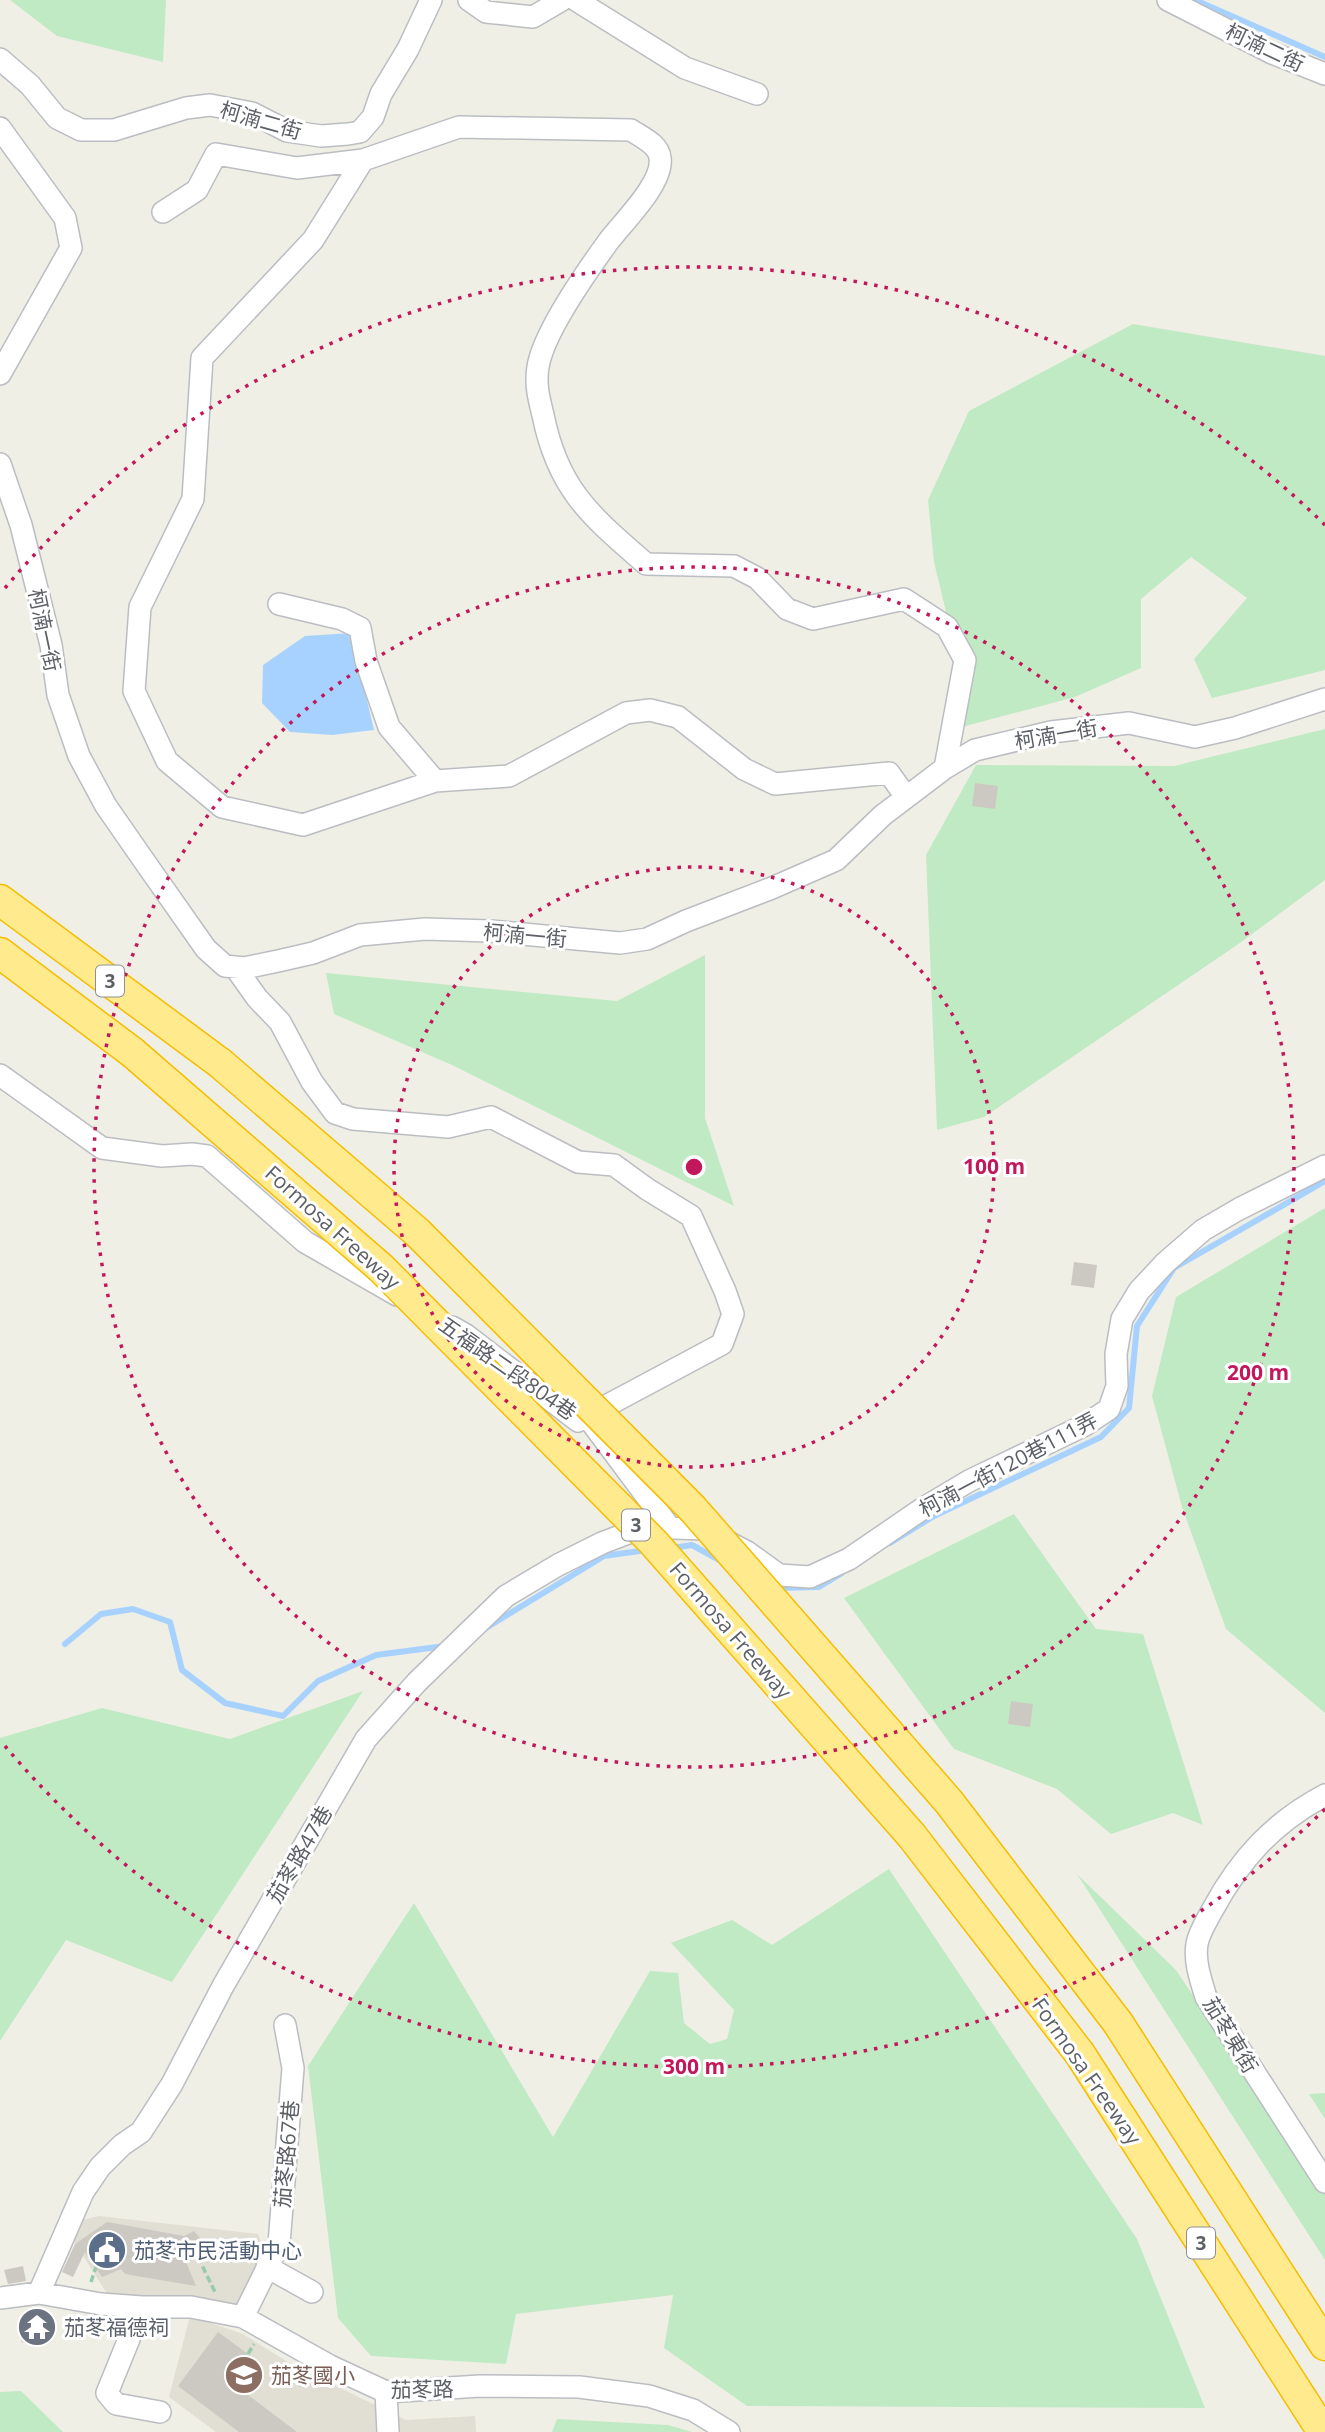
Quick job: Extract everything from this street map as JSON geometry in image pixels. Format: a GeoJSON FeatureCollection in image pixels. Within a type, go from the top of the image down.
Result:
{"type":"FeatureCollection","features":[{"type":"Feature","properties":{"kind":"highway","name":"3"},"geometry":{"type":"LineString","coordinates":[[0,900],[220,1063],[417,1232],[693,1509],[950,1802],[1118,2024],[1325,2345]]}},
{"type":"Feature","properties":{"kind":"highway","name":"Formosa Freeway"},"geometry":{"type":"LineString","coordinates":[[0,953],[132,1052],[382,1268],[653,1542],[912,1836],[1080,2054],[1323,2432]]}},
{"type":"Feature","properties":{"kind":"street","name":"柯湳二街"},"geometry":{"type":"LineString","coordinates":[[0,59],[30,85],[57,117],[81,131],[114,130],[186,108],[210,105],[252,113],[287,131],[321,136],[348,134],[360,132],[373,117],[381,94],[408,49],[430,0]]}},
{"type":"Feature","properties":{"kind":"street"},"geometry":{"type":"LineString","coordinates":[[469,0],[486,12],[533,17],[562,0]]}},
{"type":"Feature","properties":{"kind":"street"},"geometry":{"type":"LineString","coordinates":[[576,0],[685,68],[757,94]]}},
{"type":"Feature","properties":{"kind":"street","name":"柯湳二街"},"geometry":{"type":"LineString","coordinates":[[1168,0],[1272,52],[1325,74]]}},
{"type":"Feature","properties":{"kind":"street"},"geometry":{"type":"LineString","coordinates":[[163,212],[197,190],[216,154],[297,168],[363,160],[459,127],[631,130],[653,144],[661,155],[660,167],[639,206],[608,241],[551,329],[538,365],[536,383],[547,435],[564,480],[593,518],[646,564],[734,566],[757,578],[787,609],[813,619],[904,599],[947,627],[965,660],[945,768]]}},
{"type":"Feature","properties":{"kind":"street"},"geometry":{"type":"LineString","coordinates":[[0,128],[65,218],[71,248],[0,374]]}},
{"type":"Feature","properties":{"kind":"street"},"geometry":{"type":"LineString","coordinates":[[363,160],[313,240],[202,358],[193,499],[140,607],[134,691],[167,761],[222,807],[303,825],[436,781],[509,776],[626,713],[650,710],[678,717],[744,769],[775,784],[889,773],[906,797]]}},
{"type":"Feature","properties":{"kind":"street","name":"柯湳一街"},"geometry":{"type":"LineString","coordinates":[[0,464],[10,522],[51,645],[58,695],[79,756],[106,806],[206,949],[225,966],[244,968],[313,953],[360,935],[425,929],[491,931],[620,943],[647,939],[686,920],[772,888],[836,860],[883,815],[945,768],[975,750],[1051,732],[1129,723],[1195,737],[1235,728],[1325,699]]}},
{"type":"Feature","properties":{"kind":"street"},"geometry":{"type":"LineString","coordinates":[[279,604],[342,619],[360,628],[366,661],[389,727],[436,781]]}},
{"type":"Feature","properties":{"kind":"street"},"geometry":{"type":"LineString","coordinates":[[235,967],[257,998],[280,1023],[312,1082],[335,1113],[353,1119],[448,1127],[491,1117],[578,1162],[614,1165],[691,1216],[725,1290],[733,1314],[722,1344],[587,1417],[670,1528]]}},
{"type":"Feature","properties":{"kind":"street","name":"五福路二段804巷"},"geometry":{"type":"LineString","coordinates":[[0,1075],[102,1147],[162,1156],[206,1156],[305,1242],[467,1335],[578,1421],[587,1417]]}},
{"type":"Feature","properties":{"kind":"street","name":"柯湳一街120巷111弄"},"geometry":{"type":"LineString","coordinates":[[670,1528],[703,1530],[747,1552],[779,1575],[810,1577],[849,1559],[922,1509],[969,1482],[1086,1425],[1109,1409],[1117,1386],[1115,1354],[1122,1319],[1147,1282],[1164,1263],[1203,1230],[1325,1166]]}},
{"type":"Feature","properties":{"kind":"street","name":"茄苳路47巷"},"geometry":{"type":"LineString","coordinates":[[39,2293],[83,2192],[100,2167],[122,2145],[141,2132],[166,2094],[223,1986],[366,1739],[417,1682],[506,1596],[602,1543],[645,1527],[670,1528]]}},
{"type":"Feature","properties":{"kind":"street","name":"茄苳東街"},"geometry":{"type":"LineString","coordinates":[[1325,1795],[1300,1808],[1273,1828],[1241,1864],[1214,1905],[1197,1944],[1199,1972],[1206,1997],[1325,2182]]}},
{"type":"Feature","properties":{"kind":"street","name":"茄苳路67巷"},"geometry":{"type":"LineString","coordinates":[[243,2317],[279,2244],[293,2068],[285,2025]]}},
{"type":"Feature","properties":{"kind":"street"},"geometry":{"type":"LineString","coordinates":[[267,2267],[312,2292]]}},
{"type":"Feature","properties":{"kind":"street","name":"茄苳路"},"geometry":{"type":"LineString","coordinates":[[0,2298],[39,2293],[101,2304],[191,2307],[214,2311],[243,2317],[330,2366],[386,2392],[480,2386],[579,2387],[649,2396],[693,2410],[729,2432]]}},
{"type":"Feature","properties":{"kind":"street"},"geometry":{"type":"LineString","coordinates":[[142,2307],[107,2393],[116,2404],[160,2412]]}},
{"type":"Feature","properties":{"kind":"street"},"geometry":{"type":"LineString","coordinates":[[386,2392],[388,2432]]}},
{"type":"Feature","properties":{"kind":"path"},"geometry":{"type":"LineString","coordinates":[[198,2258],[215,2291],[214,2311]]}},
{"type":"Feature","properties":{"kind":"path"},"geometry":{"type":"LineString","coordinates":[[90,2285],[96,2267]]}},
{"type":"Feature","properties":{"kind":"shaded area"},"geometry":{"type":"Polygon","coordinates":[[[99,2216],[258,2234],[265,2252],[236,2305],[108,2295],[71,2237],[82,2220],[99,2216]]]}},
{"type":"Feature","properties":{"kind":"shaded area","name":"茄苳國小"},"geometry":{"type":"Polygon","coordinates":[[[190,2316],[243,2334],[291,2364],[406,2420],[475,2416],[476,2432],[216,2432],[169,2397],[190,2316]]]}},
{"type":"Feature","properties":{"kind":"green space"},"geometry":{"type":"Polygon","coordinates":[[[10,0],[166,0],[163,62],[57,36],[10,0]]]}},
{"type":"Feature","properties":{"kind":"green space"},"geometry":{"type":"Polygon","coordinates":[[[1133,324],[1325,356],[1325,670],[1212,698],[1194,659],[1247,598],[1191,557],[1141,599],[1141,668],[1075,697],[943,732],[965,691],[934,562],[928,500],[969,411],[1133,324]]]}},
{"type":"Feature","properties":{"kind":"green space"},"geometry":{"type":"Polygon","coordinates":[[[1325,729],[1325,880],[1237,945],[984,1117],[937,1130],[926,855],[976,765],[1174,766],[1325,729]]]}},
{"type":"Feature","properties":{"kind":"green space"},"geometry":{"type":"Polygon","coordinates":[[[705,955],[705,1118],[734,1206],[452,1065],[334,1014],[326,973],[617,1001],[705,955]]]}},
{"type":"Feature","properties":{"kind":"green space"},"geometry":{"type":"Polygon","coordinates":[[[1325,1208],[1325,1713],[1226,1629],[1182,1507],[1152,1396],[1176,1297],[1325,1208]]]}},
{"type":"Feature","properties":{"kind":"green space"},"geometry":{"type":"Polygon","coordinates":[[[1014,1514],[1096,1629],[1143,1634],[1203,1825],[1173,1813],[1111,1834],[1057,1789],[954,1749],[844,1598],[1014,1514]]]}},
{"type":"Feature","properties":{"kind":"green space"},"geometry":{"type":"Polygon","coordinates":[[[363,1691],[172,1982],[66,1940],[0,2041],[0,1738],[102,1708],[230,1739],[363,1691]]]}},
{"type":"Feature","properties":{"kind":"green space"},"geometry":{"type":"Polygon","coordinates":[[[889,1869],[1137,2239],[1205,2408],[747,2406],[664,2348],[673,2295],[516,2314],[506,2364],[371,2356],[338,2318],[308,2066],[414,1903],[553,2137],[650,1971],[678,1973],[684,2023],[710,2044],[727,2039],[734,2010],[671,1943],[732,1920],[772,1945],[889,1869]]]}},
{"type":"Feature","properties":{"kind":"green space"},"geometry":{"type":"Polygon","coordinates":[[[1077,1874],[1176,1970],[1325,2192],[1325,2260],[1077,1874]]]}},
{"type":"Feature","properties":{"kind":"green space"},"geometry":{"type":"Polygon","coordinates":[[[1325,2093],[1325,2119],[1309,2094],[1325,2093]]]}},
{"type":"Feature","properties":{"kind":"green space"},"geometry":{"type":"Polygon","coordinates":[[[21,2391],[63,2432],[0,2432],[0,2392],[21,2391]]]}},
{"type":"Feature","properties":{"kind":"green space"},"geometry":{"type":"Polygon","coordinates":[[[557,2419],[668,2425],[692,2432],[552,2432],[557,2419]]]}},
{"type":"Feature","properties":{"kind":"water"},"geometry":{"type":"Polygon","coordinates":[[[351,633],[374,730],[332,735],[290,732],[262,703],[263,665],[305,636],[351,633]]]}},
{"type":"Feature","properties":{"kind":"building"},"geometry":{"type":"Polygon","coordinates":[[[975,783],[998,786],[995,809],[972,806],[975,783]]]}},
{"type":"Feature","properties":{"kind":"building"},"geometry":{"type":"Polygon","coordinates":[[[1074,1262],[1097,1265],[1094,1288],[1071,1285],[1074,1262]]]}},
{"type":"Feature","properties":{"kind":"building"},"geometry":{"type":"Polygon","coordinates":[[[1011,1701],[1033,1704],[1030,1727],[1008,1724],[1011,1701]]]}},
{"type":"Feature","properties":{"kind":"building"},"geometry":{"type":"Polygon","coordinates":[[[107,2222],[184,2236],[194,2231],[206,2245],[206,2255],[186,2262],[196,2286],[125,2274],[121,2269],[102,2277],[85,2252],[73,2277],[62,2272],[75,2244],[107,2222]]]}},
{"type":"Feature","properties":{"kind":"building"},"geometry":{"type":"Polygon","coordinates":[[[23,2266],[26,2281],[8,2284],[4,2270],[23,2266]]]}},
{"type":"Feature","properties":{"kind":"building","name":"茄苳福德祠"},"geometry":{"type":"Polygon","coordinates":[[[36,2310],[50,2312],[47,2345],[21,2342],[36,2310]]]}},
{"type":"Feature","properties":{"kind":"building"},"geometry":{"type":"Polygon","coordinates":[[[218,2332],[248,2354],[228,2380],[297,2432],[239,2432],[178,2386],[218,2332]]]}},
{"type":"Feature","properties":{"kind":"waterway"},"geometry":{"type":"LineString","coordinates":[[1195,0],[1325,57]]}},
{"type":"Feature","properties":{"kind":"waterway"},"geometry":{"type":"LineString","coordinates":[[890,1543],[934,1516],[1101,1437],[1129,1408],[1137,1326],[1174,1268],[1325,1181]]}},
{"type":"Feature","properties":{"kind":"waterway"},"geometry":{"type":"LineString","coordinates":[[672,1548],[692,1545],[723,1562]]}},
{"type":"Feature","properties":{"kind":"waterway"},"geometry":{"type":"LineString","coordinates":[[486,1628],[604,1556],[647,1550]]}},
{"type":"Feature","properties":{"kind":"waterway"},"geometry":{"type":"LineString","coordinates":[[776,1588],[819,1587],[842,1573]]}},
{"type":"Feature","properties":{"kind":"waterway"},"geometry":{"type":"LineString","coordinates":[[65,1644],[101,1614],[133,1609],[170,1622],[182,1670],[225,1703],[283,1716],[318,1681],[376,1655],[445,1646]]}},
{"type":"Feature","properties":{"kind":"place","name":"茄苳市民活動中心"},"geometry":{"type":"Point","coordinates":[107,2250]}},
{"type":"Feature","properties":{"kind":"place","name":"茄苳福德祠"},"geometry":{"type":"Point","coordinates":[37,2327]}},
{"type":"Feature","properties":{"kind":"place","name":"茄苳國小"},"geometry":{"type":"Point","coordinates":[244,2375]}}]}
